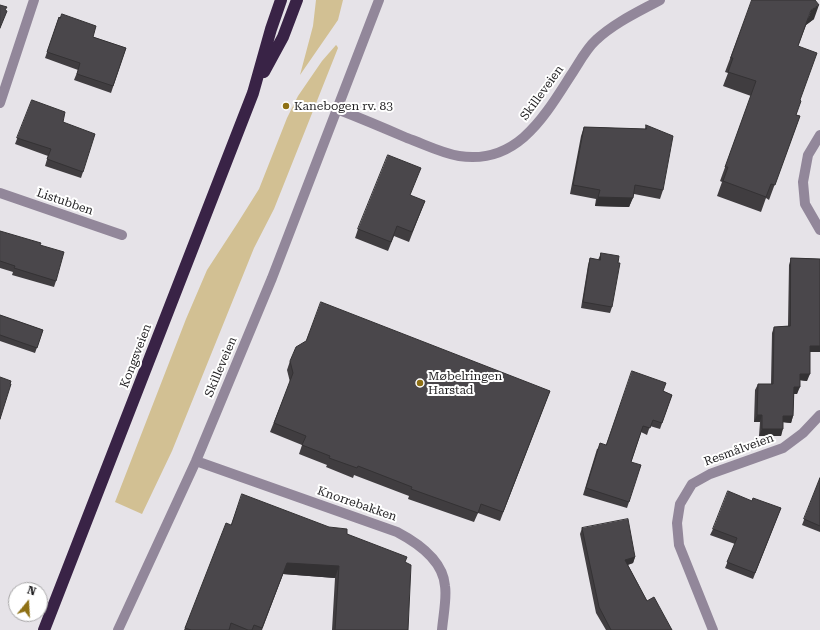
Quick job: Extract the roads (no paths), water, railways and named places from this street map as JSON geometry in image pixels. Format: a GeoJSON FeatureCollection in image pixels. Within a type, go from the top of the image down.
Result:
{"type":"FeatureCollection","features":[{"type":"Feature","properties":{"kind":"highway","name":"Kongsveien"},"geometry":{"type":"LineString","coordinates":[[254,93],[271,29],[281,0]]}},
{"type":"Feature","properties":{"kind":"highway","name":"Kongsveien"},"geometry":{"type":"LineString","coordinates":[[44,630],[254,93],[283,37],[297,0]]}},
{"type":"Feature","properties":{"kind":"street"},"geometry":{"type":"LineString","coordinates":[[0,103],[34,0]]}},
{"type":"Feature","properties":{"kind":"street","name":"Skilleveien"},"geometry":{"type":"LineString","coordinates":[[118,630],[196,461],[272,278],[379,0]]}},
{"type":"Feature","properties":{"kind":"street","name":"Skilleveien"},"geometry":{"type":"LineString","coordinates":[[337,109],[438,150],[458,156],[490,155],[507,149],[524,139],[541,120],[579,62],[595,41],[611,27],[660,0]]}},
{"type":"Feature","properties":{"kind":"street"},"geometry":{"type":"LineString","coordinates":[[820,135],[808,155],[803,182],[805,204],[820,230]]}},
{"type":"Feature","properties":{"kind":"street","name":"Listubben"},"geometry":{"type":"LineString","coordinates":[[0,193],[122,235]]}},
{"type":"Feature","properties":{"kind":"street","name":"Resmålveien"},"geometry":{"type":"LineString","coordinates":[[713,630],[679,545],[677,524],[680,504],[692,484],[710,474],[783,448],[803,433],[820,415]]}},
{"type":"Feature","properties":{"kind":"street","name":"Knorrebakken"},"geometry":{"type":"LineString","coordinates":[[196,461],[397,532],[416,542],[431,557],[440,570],[445,586],[442,630]]}},
{"type":"Feature","properties":{"kind":"place","name":"Kanebogen rv. 83"},"geometry":{"type":"Point","coordinates":[286,106]}},
{"type":"Feature","properties":{"kind":"place","name":"Møbelringen Harstad"},"geometry":{"type":"Point","coordinates":[420,383]}}]}
